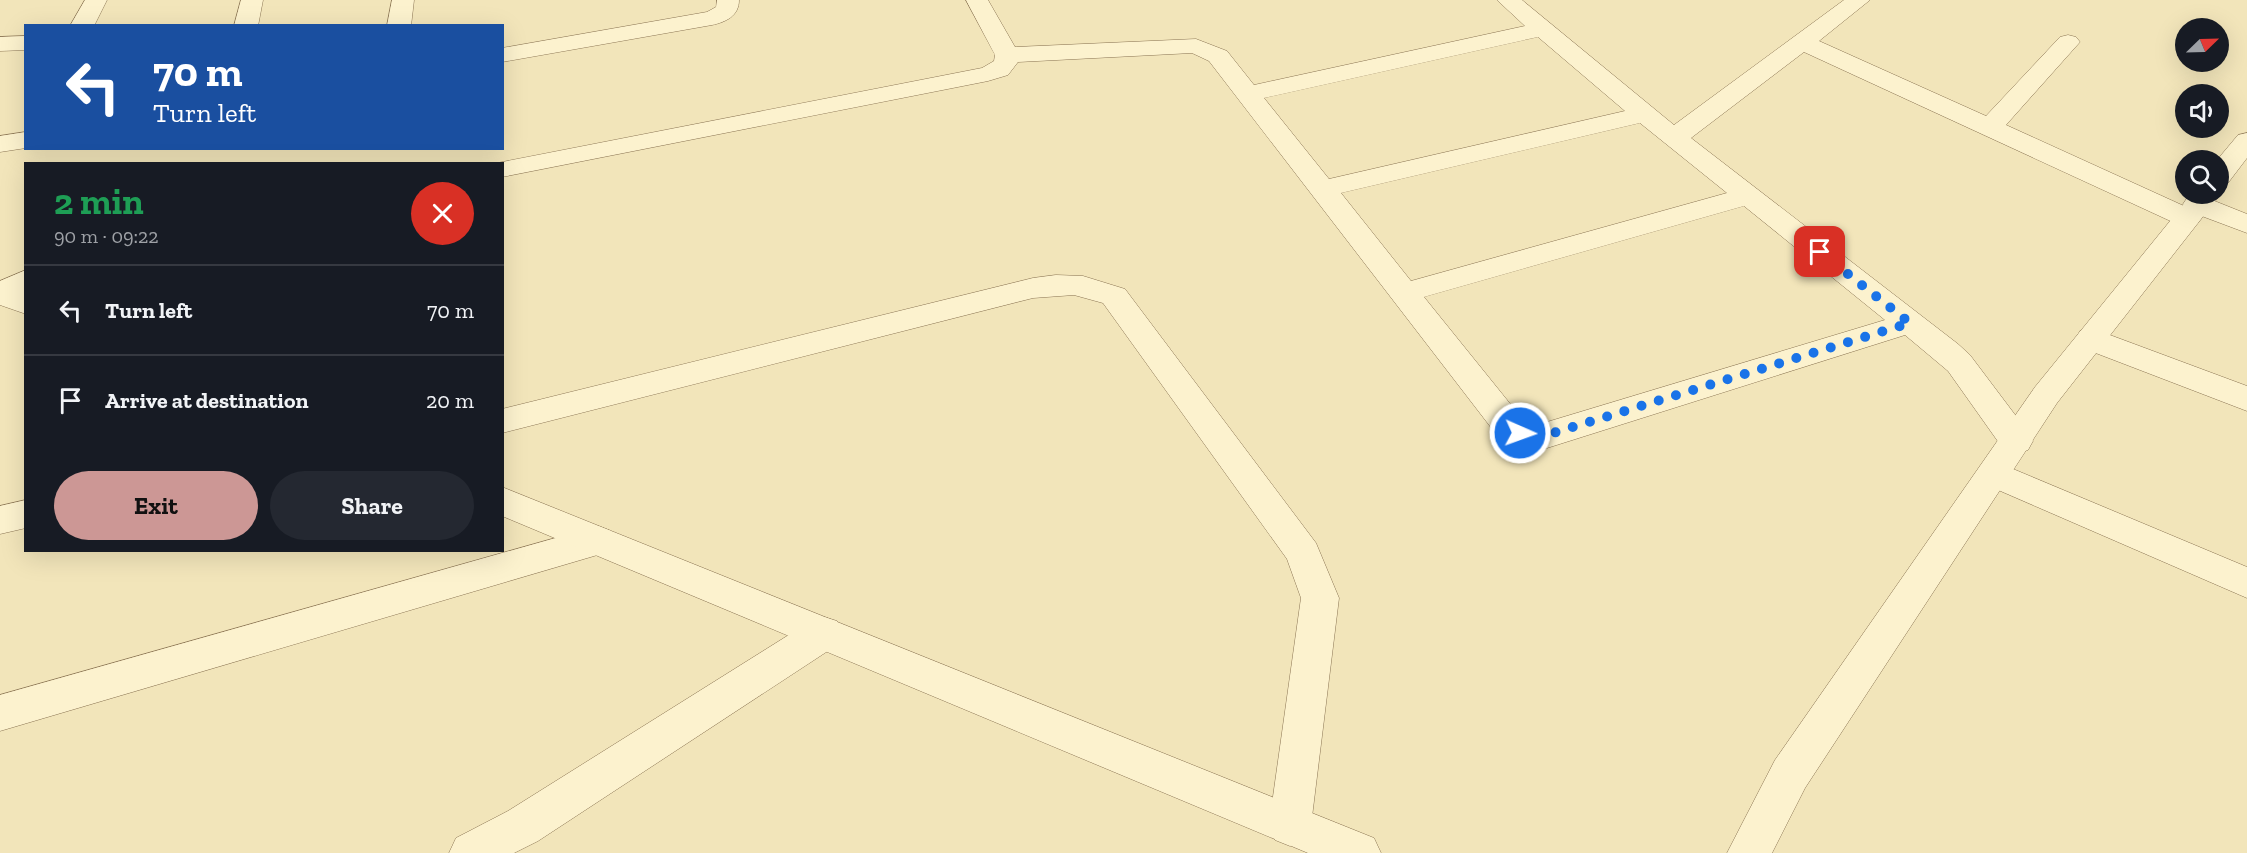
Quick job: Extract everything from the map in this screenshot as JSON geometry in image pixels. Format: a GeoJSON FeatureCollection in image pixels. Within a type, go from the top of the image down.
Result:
{"type":"FeatureCollection","features":[{"type":"Feature","properties":{"kind":"street"},"geometry":{"type":"LineString","coordinates":[[83,24],[96,0]]}},
{"type":"Feature","properties":{"kind":"street"},"geometry":{"type":"LineString","coordinates":[[246,24],[252,0]]}},
{"type":"Feature","properties":{"kind":"street"},"geometry":{"type":"LineString","coordinates":[[399,24],[403,0]]}},
{"type":"Feature","properties":{"kind":"street"},"geometry":{"type":"LineString","coordinates":[[504,55],[712,18],[723,14],[728,7],[728,0]]}},
{"type":"Feature","properties":{"kind":"street"},"geometry":{"type":"LineString","coordinates":[[504,169],[988,74],[999,70],[1006,63],[1007,55],[977,0]]}},
{"type":"Feature","properties":{"kind":"street"},"geometry":{"type":"LineString","coordinates":[[1513,4],[1544,0]]}},
{"type":"Feature","properties":{"kind":"street"},"geometry":{"type":"LineString","coordinates":[[1674,138],[1859,0]]}},
{"type":"Feature","properties":{"kind":"street"},"geometry":{"type":"LineString","coordinates":[[1513,4],[1674,138],[1959,363],[2016,441]]}},
{"type":"Feature","properties":{"kind":"street"},"geometry":{"type":"LineString","coordinates":[[1247,94],[1543,28]]}},
{"type":"Feature","properties":{"kind":"street"},"geometry":{"type":"LineString","coordinates":[[1989,128],[2067,42]]}},
{"type":"Feature","properties":{"kind":"street"},"geometry":{"type":"LineString","coordinates":[[0,44],[24,43]]}},
{"type":"Feature","properties":{"kind":"street"},"geometry":{"type":"LineString","coordinates":[[1803,43],[1989,128],[2247,224]]}},
{"type":"Feature","properties":{"kind":"street"},"geometry":{"type":"LineString","coordinates":[[1007,55],[1179,45],[1196,46],[1218,56],[1508,425],[1520,433],[1535,436],[1547,435],[1910,323]]}},
{"type":"Feature","properties":{"kind":"street"},"geometry":{"type":"LineString","coordinates":[[1322,189],[1645,114]]}},
{"type":"Feature","properties":{"kind":"street"},"geometry":{"type":"LineString","coordinates":[[2229,163],[2247,141]]}},
{"type":"Feature","properties":{"kind":"street"},"geometry":{"type":"LineString","coordinates":[[1404,293],[1749,196]]}},
{"type":"Feature","properties":{"kind":"street"},"geometry":{"type":"LineString","coordinates":[[1749,853],[1790,774],[2046,395],[2196,205]]}},
{"type":"Feature","properties":{"kind":"street"},"geometry":{"type":"LineString","coordinates":[[504,420],[1033,288],[1062,284],[1089,285],[1114,296],[1303,552],[1312,573],[1320,598],[1290,825]]}},
{"type":"Feature","properties":{"kind":"street"},"geometry":{"type":"LineString","coordinates":[[2091,339],[2247,399]]}},
{"type":"Feature","properties":{"kind":"street"},"geometry":{"type":"LineString","coordinates":[[1994,474],[2247,583]]}},
{"type":"Feature","properties":{"kind":"street"},"geometry":{"type":"LineString","coordinates":[[504,502],[1359,853]]}},
{"type":"Feature","properties":{"kind":"street"},"geometry":{"type":"LineString","coordinates":[[0,520],[24,514]]}},
{"type":"Feature","properties":{"kind":"street"},"geometry":{"type":"LineString","coordinates":[[0,713],[598,541]]}},
{"type":"Feature","properties":{"kind":"street"},"geometry":{"type":"LineString","coordinates":[[471,853],[523,826],[824,633]]}},
{"type":"Feature","properties":{"kind":"route"},"geometry":{"type":"LineString","coordinates":[[1520,433],[1535,436],[1547,435],[1910,323],[1820,252]]}}]}
